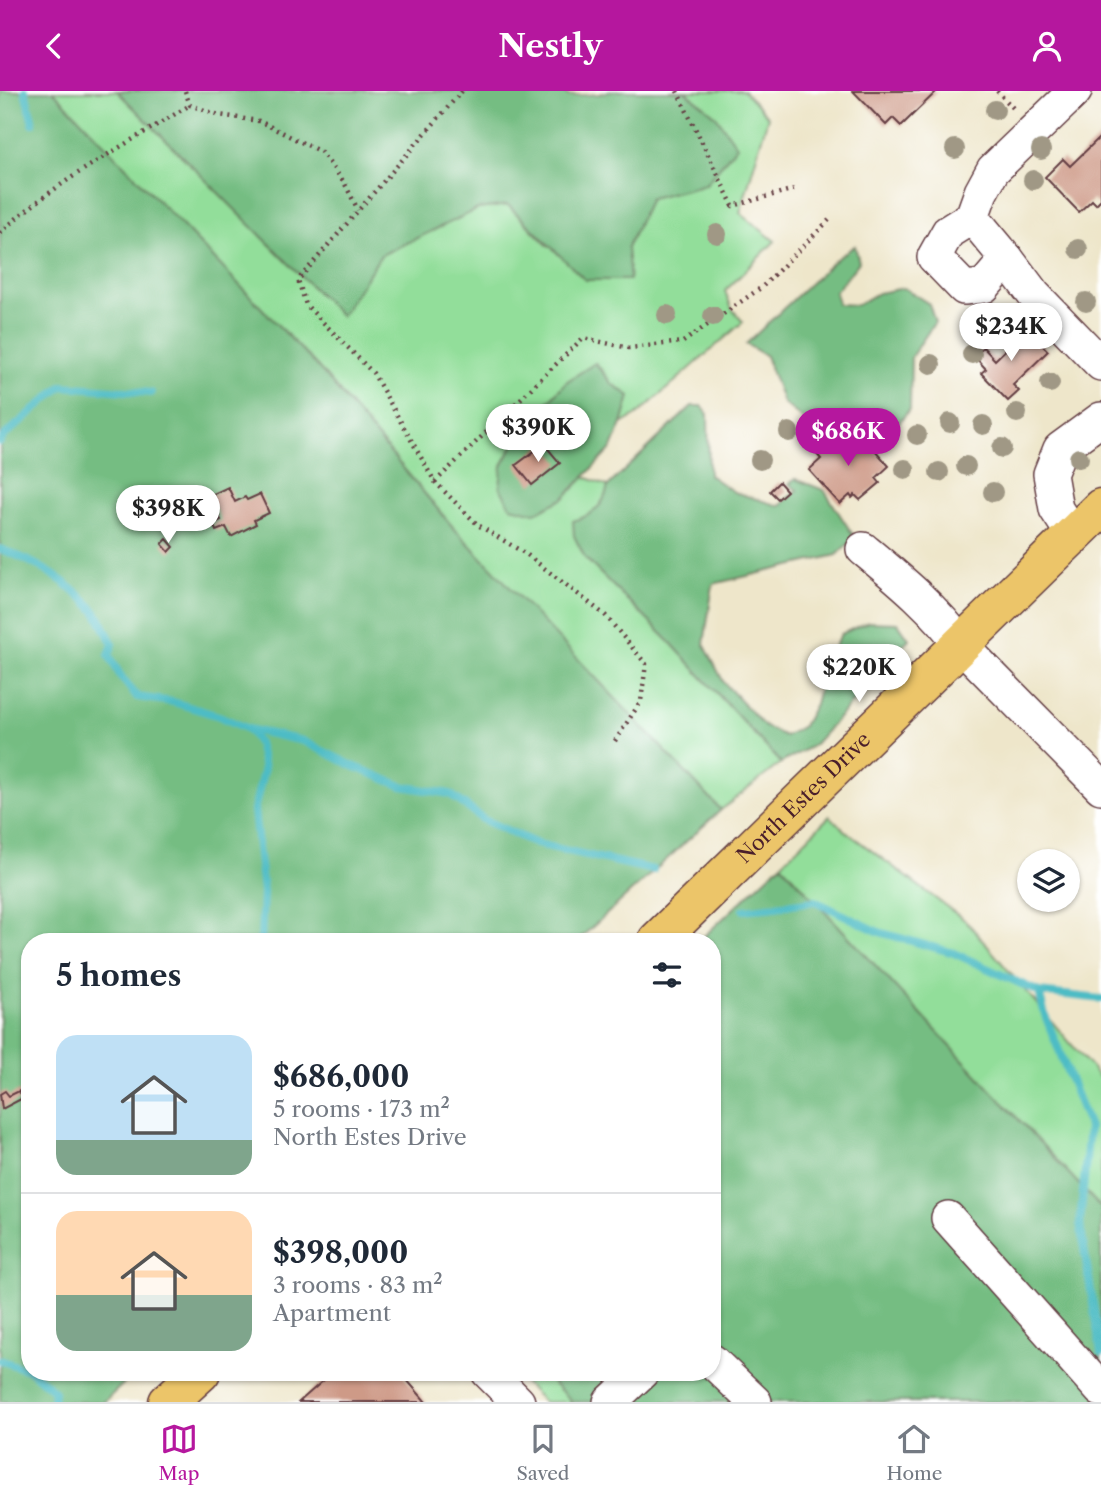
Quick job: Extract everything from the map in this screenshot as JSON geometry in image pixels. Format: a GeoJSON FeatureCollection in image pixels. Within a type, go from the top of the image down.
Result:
{"type":"FeatureCollection","features":[{"type":"Feature","properties":{"kind":"main road","name":"North Estes Drive"},"geometry":{"type":"LineString","coordinates":[[665,933],[1101,508]]}},
{"type":"Feature","properties":{"kind":"main road"},"geometry":{"type":"LineString","coordinates":[[168,1402],[191,1381]]}},
{"type":"Feature","properties":{"kind":"street"},"geometry":{"type":"LineString","coordinates":[[1007,258],[984,286],[964,288],[933,257],[948,232],[972,217],[993,170],[1074,91]]}},
{"type":"Feature","properties":{"kind":"street"},"geometry":{"type":"LineString","coordinates":[[972,217],[1034,295],[1101,364]]}},
{"type":"Feature","properties":{"kind":"street"},"geometry":{"type":"LineString","coordinates":[[1073,535],[1056,509],[1051,474],[1060,449],[1101,419]]}},
{"type":"Feature","properties":{"kind":"street"},"geometry":{"type":"LineString","coordinates":[[863,549],[912,591],[950,629],[962,646],[1101,787]]}},
{"type":"Feature","properties":{"kind":"street"},"geometry":{"type":"LineString","coordinates":[[948,1218],[1101,1390]]}},
{"type":"Feature","properties":{"kind":"street"},"geometry":{"type":"LineString","coordinates":[[721,1370],[755,1402]]}},
{"type":"Feature","properties":{"kind":"street"},"geometry":{"type":"LineString","coordinates":[[497,1381],[518,1402]]}},
{"type":"Feature","properties":{"kind":"street"},"geometry":{"type":"LineString","coordinates":[[610,1402],[632,1381]]}},
{"type":"Feature","properties":{"kind":"path"},"geometry":{"type":"LineString","coordinates":[[184,91],[190,105],[219,115],[258,121],[321,152],[344,182],[358,210]]}},
{"type":"Feature","properties":{"kind":"path"},"geometry":{"type":"LineString","coordinates":[[462,91],[298,280],[306,305],[373,373],[435,482],[478,525],[526,554],[605,615],[646,664],[641,701],[613,744]]}},
{"type":"Feature","properties":{"kind":"path"},"geometry":{"type":"LineString","coordinates":[[677,91],[733,206],[798,188]]}},
{"type":"Feature","properties":{"kind":"path"},"geometry":{"type":"LineString","coordinates":[[0,233],[22,213],[75,175],[190,105]]}},
{"type":"Feature","properties":{"kind":"path"},"geometry":{"type":"LineString","coordinates":[[435,482],[583,338],[629,348],[683,342],[762,287],[829,220]]}},
{"type":"Feature","properties":{"kind":"green space"},"geometry":{"type":"Polygon","coordinates":[[[0,91],[53,91],[319,368],[451,525],[721,810],[586,933],[21,933],[21,1381],[126,1381],[104,1402],[0,1402],[0,91]]]}},
{"type":"Feature","properties":{"kind":"green space"},"geometry":{"type":"Polygon","coordinates":[[[53,91],[117,91],[341,316],[381,255],[478,209],[508,205],[549,247],[627,248],[650,198],[706,184],[715,115],[685,91],[744,91],[768,117],[740,213],[775,241],[725,291],[732,309],[743,322],[637,415],[622,424],[630,396],[612,384],[596,363],[566,382],[521,432],[502,465],[563,499],[585,477],[608,486],[605,500],[589,516],[585,558],[671,643],[781,763],[721,810],[457,532],[319,368],[53,91]]]}},
{"type":"Feature","properties":{"kind":"green space"},"geometry":{"type":"Polygon","coordinates":[[[117,91],[563,91],[568,96],[611,91],[685,91],[715,115],[737,146],[706,184],[650,198],[627,248],[630,280],[585,280],[508,205],[478,209],[381,255],[341,316],[117,91]]]}},
{"type":"Feature","properties":{"kind":"green space"},"geometry":{"type":"Polygon","coordinates":[[[855,246],[859,262],[835,292],[838,304],[857,305],[878,293],[904,288],[929,304],[935,322],[911,357],[910,409],[878,448],[842,414],[818,431],[783,403],[766,356],[746,344],[836,259],[855,246]]]}},
{"type":"Feature","properties":{"kind":"green space"},"geometry":{"type":"Polygon","coordinates":[[[595,363],[612,384],[630,396],[612,448],[563,499],[535,513],[511,507],[500,488],[502,466],[521,432],[566,382],[595,363]]]}},
{"type":"Feature","properties":{"kind":"green space"},"geometry":{"type":"Polygon","coordinates":[[[692,406],[702,406],[708,414],[709,475],[734,492],[779,506],[797,490],[789,484],[795,479],[824,490],[855,538],[837,555],[713,584],[704,644],[724,683],[765,727],[785,736],[803,726],[815,704],[826,663],[841,634],[868,622],[898,623],[909,639],[814,745],[781,763],[671,643],[585,558],[574,536],[573,521],[596,509],[604,499],[608,486],[692,406]]]}},
{"type":"Feature","properties":{"kind":"green space"},"geometry":{"type":"Polygon","coordinates":[[[830,816],[844,830],[967,922],[1101,1079],[1101,1208],[781,864],[830,816]]]}},
{"type":"Feature","properties":{"kind":"green space"},"geometry":{"type":"Polygon","coordinates":[[[781,864],[1101,1208],[1101,1402],[573,1402],[551,1381],[721,1381],[721,933],[708,933],[781,864]]]}},
{"type":"Feature","properties":{"kind":"green space"},"geometry":{"type":"Polygon","coordinates":[[[522,1381],[551,1381],[573,1402],[544,1402],[522,1381]]]}},
{"type":"Feature","properties":{"kind":"building"},"geometry":{"type":"Polygon","coordinates":[[[853,91],[937,91],[901,126],[893,118],[886,125],[853,91]]]}},
{"type":"Feature","properties":{"kind":"building"},"geometry":{"type":"Polygon","coordinates":[[[1101,136],[1101,199],[1096,204],[1092,200],[1079,212],[1045,177],[1063,159],[1070,166],[1101,136]]]}},
{"type":"Feature","properties":{"kind":"building"},"geometry":{"type":"Polygon","coordinates":[[[1027,329],[1048,351],[1013,385],[1019,391],[1008,401],[981,373],[986,369],[974,356],[983,347],[995,360],[1027,329]]]}},
{"type":"Feature","properties":{"kind":"building"},"geometry":{"type":"Polygon","coordinates":[[[860,433],[889,466],[876,478],[880,483],[860,500],[855,495],[852,498],[850,495],[840,504],[809,470],[821,459],[815,452],[834,434],[845,446],[860,433]]]}},
{"type":"Feature","properties":{"kind":"building"},"geometry":{"type":"Polygon","coordinates":[[[544,444],[560,463],[532,485],[516,465],[544,444]]]}},
{"type":"Feature","properties":{"kind":"building"},"geometry":{"type":"Polygon","coordinates":[[[779,482],[787,491],[778,499],[770,491],[779,482]]]}},
{"type":"Feature","properties":{"kind":"building"},"geometry":{"type":"Polygon","coordinates":[[[228,487],[235,502],[260,494],[269,513],[254,520],[256,524],[231,537],[226,527],[216,531],[213,524],[221,520],[209,496],[228,487]]]}},
{"type":"Feature","properties":{"kind":"building"},"geometry":{"type":"Polygon","coordinates":[[[167,539],[174,547],[169,552],[162,544],[167,539]]]}},
{"type":"Feature","properties":{"kind":"building"},"geometry":{"type":"Polygon","coordinates":[[[5,1091],[9,1096],[19,1091],[21,1099],[2,1109],[0,1094],[5,1091]]]}},
{"type":"Feature","properties":{"kind":"building"},"geometry":{"type":"Polygon","coordinates":[[[323,1381],[408,1381],[426,1402],[299,1402],[323,1381]]]}},
{"type":"Feature","properties":{"kind":"waterway"},"geometry":{"type":"LineString","coordinates":[[25,91],[33,123]]}},
{"type":"Feature","properties":{"kind":"waterway"},"geometry":{"type":"LineString","coordinates":[[0,442],[62,386],[151,393]]}},
{"type":"Feature","properties":{"kind":"waterway"},"geometry":{"type":"LineString","coordinates":[[0,549],[51,574],[75,591],[95,611],[113,644],[109,655],[121,677],[137,697],[173,702],[219,716],[248,729],[303,741],[402,786],[450,794],[484,820],[537,844],[653,870]]}},
{"type":"Feature","properties":{"kind":"waterway"},"geometry":{"type":"LineString","coordinates":[[248,729],[258,743],[264,768],[254,810],[263,892],[261,933]]}},
{"type":"Feature","properties":{"kind":"waterway"},"geometry":{"type":"LineString","coordinates":[[744,910],[815,901],[879,932],[954,953],[1039,992],[1101,999]]}},
{"type":"Feature","properties":{"kind":"waterway"},"geometry":{"type":"LineString","coordinates":[[1039,992],[1045,1015],[1089,1127],[1080,1223],[1101,1353]]}},
{"type":"Feature","properties":{"kind":"waterway"},"geometry":{"type":"LineString","coordinates":[[0,1360],[21,1368]]}},
{"type":"Feature","properties":{"kind":"waterway"},"geometry":{"type":"LineString","coordinates":[[42,1381],[54,1391],[53,1402]]}}]}
